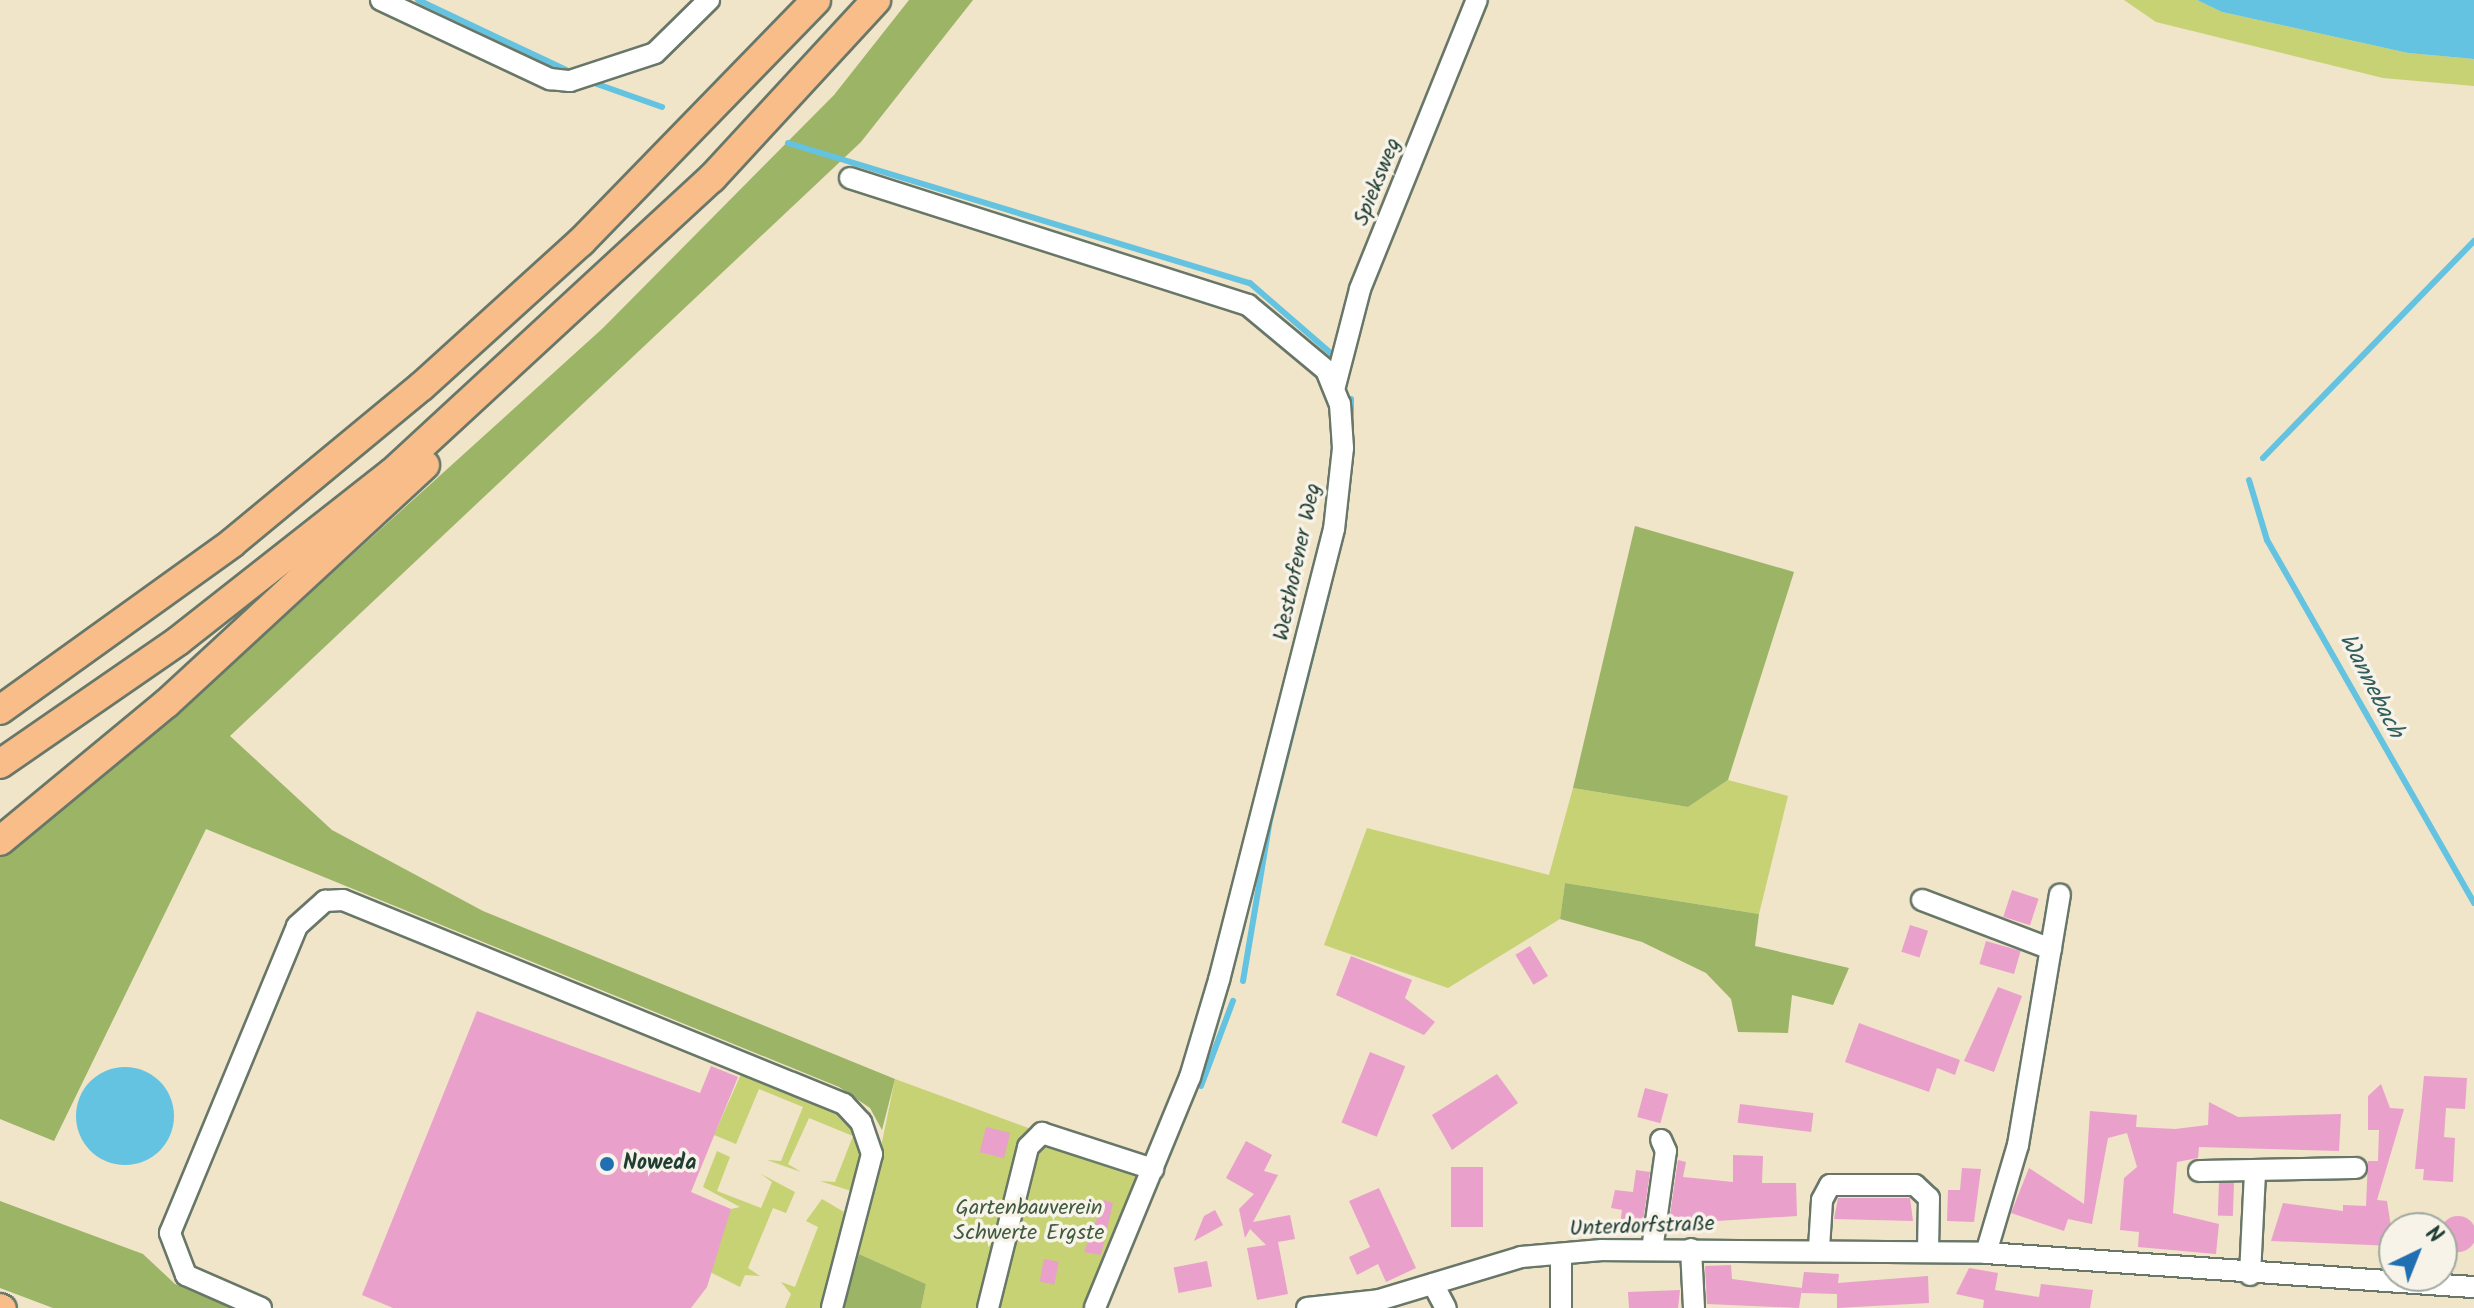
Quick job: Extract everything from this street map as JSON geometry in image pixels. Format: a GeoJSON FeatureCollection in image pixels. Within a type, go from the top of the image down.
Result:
{"type":"FeatureCollection","features":[{"type":"Feature","properties":{"kind":"highway"},"geometry":{"type":"LineString","coordinates":[[0,710],[232,543],[422,386],[581,242],[816,0]]}},
{"type":"Feature","properties":{"kind":"highway"},"geometry":{"type":"LineString","coordinates":[[0,841],[386,506],[545,338],[712,178],[876,0]]}},
{"type":"Feature","properties":{"kind":"highway"},"geometry":{"type":"LineString","coordinates":[[0,764],[302,547],[545,338]]}},
{"type":"Feature","properties":{"kind":"street"},"geometry":{"type":"LineString","coordinates":[[381,0],[550,79],[570,81],[655,53],[709,0]]}},
{"type":"Feature","properties":{"kind":"street","name":"Spieksweg"},"geometry":{"type":"LineString","coordinates":[[1335,386],[1360,289],[1477,0]]}},
{"type":"Feature","properties":{"kind":"street"},"geometry":{"type":"LineString","coordinates":[[850,178],[1248,305],[1290,335],[1335,386]]}},
{"type":"Feature","properties":{"kind":"street","name":"Westhofener Weg"},"geometry":{"type":"LineString","coordinates":[[1095,1308],[1153,1169],[1219,980],[1261,800],[1313,626],[1343,448],[1335,386]]}},
{"type":"Feature","properties":{"kind":"street"},"geometry":{"type":"LineString","coordinates":[[1986,1253],[2018,1145],[2060,894]]}},
{"type":"Feature","properties":{"kind":"street"},"geometry":{"type":"LineString","coordinates":[[261,1308],[186,1275],[170,1233],[297,926],[325,901],[343,900],[844,1104],[861,1122],[872,1154],[832,1308]]}},
{"type":"Feature","properties":{"kind":"street"},"geometry":{"type":"LineString","coordinates":[[1922,900],[2051,949]]}},
{"type":"Feature","properties":{"kind":"street"},"geometry":{"type":"LineString","coordinates":[[988,1308],[1028,1147],[1042,1133],[1153,1169]]}},
{"type":"Feature","properties":{"kind":"street"},"geometry":{"type":"LineString","coordinates":[[1652,1250],[1666,1151],[1661,1140]]}},
{"type":"Feature","properties":{"kind":"street"},"geometry":{"type":"LineString","coordinates":[[2199,1171],[2255,1174],[2356,1168]]}},
{"type":"Feature","properties":{"kind":"street"},"geometry":{"type":"LineString","coordinates":[[2250,1275],[2255,1174]]}},
{"type":"Feature","properties":{"kind":"street"},"geometry":{"type":"LineString","coordinates":[[1819,1248],[1822,1200],[1830,1185],[1915,1185],[1929,1198],[1928,1251]]}},
{"type":"Feature","properties":{"kind":"street","name":"Unterdorfstraße"},"geometry":{"type":"LineString","coordinates":[[1307,1308],[1379,1300],[1521,1257],[1691,1249],[1819,1248],[1986,1253],[2250,1275],[2474,1287]]}},
{"type":"Feature","properties":{"kind":"street"},"geometry":{"type":"LineString","coordinates":[[1691,1249],[1694,1308]]}},
{"type":"Feature","properties":{"kind":"street"},"geometry":{"type":"LineString","coordinates":[[1561,1254],[1561,1308]]}},
{"type":"Feature","properties":{"kind":"street"},"geometry":{"type":"LineString","coordinates":[[1433,1284],[1446,1308]]}},
{"type":"Feature","properties":{"kind":"green space"},"geometry":{"type":"Polygon","coordinates":[[[909,0],[973,0],[861,142],[230,736],[332,830],[483,911],[895,1079],[882,1130],[870,1108],[839,1087],[206,829],[54,1141],[0,1119],[0,853],[203,690],[603,328],[834,95],[909,0]]]}},
{"type":"Feature","properties":{"kind":"green space"},"geometry":{"type":"Polygon","coordinates":[[[2124,0],[2197,0],[2222,12],[2408,53],[2474,59],[2474,86],[2383,78],[2156,22],[2124,0]]]}},
{"type":"Feature","properties":{"kind":"green space"},"geometry":{"type":"Polygon","coordinates":[[[1635,526],[1794,572],[1728,780],[1688,807],[1573,788],[1635,526]]]}},
{"type":"Feature","properties":{"kind":"green space"},"geometry":{"type":"Polygon","coordinates":[[[1728,780],[1788,796],[1759,914],[1565,883],[1560,919],[1448,988],[1324,945],[1367,828],[1549,875],[1573,788],[1688,807],[1728,780]]]}},
{"type":"Feature","properties":{"kind":"green space"},"geometry":{"type":"Polygon","coordinates":[[[1565,883],[1759,914],[1755,946],[1849,968],[1833,1005],[1792,995],[1788,1033],[1738,1032],[1731,999],[1706,973],[1642,942],[1560,919],[1565,883]]]}},
{"type":"Feature","properties":{"kind":"green space"},"geometry":{"type":"Polygon","coordinates":[[[742,1072],[850,1120],[861,1150],[851,1191],[820,1181],[835,1182],[853,1136],[809,1118],[788,1164],[801,1172],[767,1160],[781,1161],[803,1107],[759,1089],[736,1144],[714,1135],[742,1072]]]}},
{"type":"Feature","properties":{"kind":"green space","name":"Gartenbauverein Schwerte Ergste"},"geometry":{"type":"Polygon","coordinates":[[[895,1079],[1134,1167],[1140,1176],[1084,1308],[921,1308],[926,1284],[859,1254],[895,1079]]]}},
{"type":"Feature","properties":{"kind":"green space"},"geometry":{"type":"Polygon","coordinates":[[[717,1151],[730,1157],[717,1191],[761,1208],[772,1182],[761,1174],[795,1192],[786,1213],[773,1208],[748,1268],[760,1276],[745,1275],[740,1287],[706,1270],[731,1209],[740,1207],[703,1187],[717,1151]]]}},
{"type":"Feature","properties":{"kind":"green space"},"geometry":{"type":"Polygon","coordinates":[[[822,1199],[844,1212],[821,1308],[785,1308],[791,1294],[781,1282],[795,1287],[818,1227],[806,1221],[822,1199]]]}},
{"type":"Feature","properties":{"kind":"green space"},"geometry":{"type":"Polygon","coordinates":[[[0,1201],[143,1254],[175,1284],[233,1308],[53,1308],[0,1288],[0,1201]]]}},
{"type":"Feature","properties":{"kind":"green space"},"geometry":{"type":"Polygon","coordinates":[[[859,1254],[926,1284],[921,1308],[843,1308],[859,1254]]]}},
{"type":"Feature","properties":{"kind":"water"},"geometry":{"type":"Polygon","coordinates":[[[2197,0],[2474,0],[2474,59],[2408,53],[2222,12],[2197,0]]]}},
{"type":"Feature","properties":{"kind":"water"},"geometry":{"type":"Polygon","coordinates":[[[125,1067],[144,1071],[160,1081],[170,1097],[174,1116],[170,1135],[160,1151],[144,1161],[125,1165],[106,1161],[90,1151],[80,1135],[76,1116],[80,1097],[90,1081],[106,1071],[125,1067]]]}},
{"type":"Feature","properties":{"kind":"building"},"geometry":{"type":"Polygon","coordinates":[[[2012,890],[2039,899],[2030,925],[2003,917],[2012,890]]]}},
{"type":"Feature","properties":{"kind":"building"},"geometry":{"type":"Polygon","coordinates":[[[1910,925],[1928,931],[1919,958],[1901,952],[1910,925]]]}},
{"type":"Feature","properties":{"kind":"building"},"geometry":{"type":"Polygon","coordinates":[[[1986,941],[2021,951],[2014,974],[1979,964],[1986,941]]]}},
{"type":"Feature","properties":{"kind":"building"},"geometry":{"type":"Polygon","coordinates":[[[1530,946],[1548,976],[1533,985],[1515,955],[1530,946]]]}},
{"type":"Feature","properties":{"kind":"building"},"geometry":{"type":"Polygon","coordinates":[[[1351,956],[1412,980],[1405,998],[1435,1022],[1424,1035],[1336,995],[1351,956]]]}},
{"type":"Feature","properties":{"kind":"building"},"geometry":{"type":"Polygon","coordinates":[[[1998,987],[2022,996],[1994,1072],[1964,1061],[1998,987]]]}},
{"type":"Feature","properties":{"kind":"building","name":"Noweda"},"geometry":{"type":"Polygon","coordinates":[[[477,1011],[700,1093],[711,1066],[738,1077],[691,1192],[731,1209],[707,1287],[691,1308],[393,1308],[362,1295],[477,1011]]]}},
{"type":"Feature","properties":{"kind":"building"},"geometry":{"type":"Polygon","coordinates":[[[1859,1023],[1960,1060],[1955,1075],[1937,1068],[1929,1092],[1845,1062],[1859,1023]]]}},
{"type":"Feature","properties":{"kind":"building"},"geometry":{"type":"Polygon","coordinates":[[[1370,1052],[1405,1066],[1377,1137],[1342,1122],[1370,1052]]]}},
{"type":"Feature","properties":{"kind":"building"},"geometry":{"type":"Polygon","coordinates":[[[1497,1074],[1518,1103],[1452,1150],[1432,1115],[1497,1074]]]}},
{"type":"Feature","properties":{"kind":"building"},"geometry":{"type":"Polygon","coordinates":[[[2424,1076],[2467,1078],[2465,1109],[2446,1108],[2444,1137],[2455,1138],[2453,1182],[2423,1180],[2424,1169],[2415,1169],[2424,1076]]]}},
{"type":"Feature","properties":{"kind":"building"},"geometry":{"type":"Polygon","coordinates":[[[2381,1084],[2390,1108],[2404,1109],[2377,1200],[2387,1201],[2389,1212],[2378,1212],[2378,1245],[2271,1241],[2283,1203],[2343,1211],[2343,1205],[2366,1206],[2368,1161],[2378,1161],[2379,1130],[2368,1130],[2368,1096],[2381,1084]]]}},
{"type":"Feature","properties":{"kind":"building"},"geometry":{"type":"Polygon","coordinates":[[[1645,1088],[1668,1094],[1660,1123],[1637,1117],[1645,1088]]]}},
{"type":"Feature","properties":{"kind":"building"},"geometry":{"type":"Polygon","coordinates":[[[2209,1102],[2238,1117],[2341,1114],[2339,1151],[2199,1147],[2198,1158],[2177,1162],[2173,1213],[2219,1224],[2216,1254],[2138,1247],[2139,1232],[2120,1230],[2124,1178],[2137,1167],[2127,1133],[2108,1138],[2092,1224],[2068,1219],[2064,1231],[2011,1213],[2029,1168],[2084,1204],[2090,1111],[2137,1115],[2136,1127],[2175,1129],[2208,1125],[2209,1102]]]}},
{"type":"Feature","properties":{"kind":"building"},"geometry":{"type":"Polygon","coordinates":[[[1740,1104],[1813,1113],[1811,1132],[1738,1123],[1740,1104]]]}},
{"type":"Feature","properties":{"kind":"building"},"geometry":{"type":"Polygon","coordinates":[[[986,1127],[1010,1133],[1004,1158],[980,1152],[986,1127]]]}},
{"type":"Feature","properties":{"kind":"building"},"geometry":{"type":"Polygon","coordinates":[[[1246,1141],[1272,1155],[1264,1171],[1278,1175],[1253,1222],[1290,1215],[1295,1239],[1278,1242],[1288,1294],[1257,1300],[1247,1248],[1266,1245],[1250,1229],[1245,1238],[1239,1209],[1254,1194],[1226,1178],[1246,1141]]]}},
{"type":"Feature","properties":{"kind":"building"},"geometry":{"type":"Polygon","coordinates":[[[1733,1155],[1763,1156],[1762,1183],[1796,1183],[1797,1216],[1717,1221],[1716,1228],[1669,1222],[1678,1160],[1686,1162],[1683,1177],[1733,1182],[1733,1155]]]}},
{"type":"Feature","properties":{"kind":"building"},"geometry":{"type":"Polygon","coordinates":[[[1451,1167],[1483,1167],[1483,1227],[1451,1227],[1451,1167]]]}},
{"type":"Feature","properties":{"kind":"building"},"geometry":{"type":"Polygon","coordinates":[[[1962,1168],[1981,1169],[1974,1222],[1947,1221],[1948,1190],[1960,1190],[1962,1168]]]}},
{"type":"Feature","properties":{"kind":"building"},"geometry":{"type":"Polygon","coordinates":[[[1636,1170],[1650,1172],[1642,1228],[1620,1224],[1622,1210],[1611,1208],[1615,1190],[1633,1192],[1636,1170]]]}},
{"type":"Feature","properties":{"kind":"building"},"geometry":{"type":"Polygon","coordinates":[[[2219,1182],[2234,1183],[2233,1216],[2218,1215],[2219,1182]]]}},
{"type":"Feature","properties":{"kind":"building"},"geometry":{"type":"Polygon","coordinates":[[[1379,1188],[1416,1268],[1386,1282],[1378,1264],[1357,1275],[1349,1257],[1370,1247],[1349,1201],[1379,1188]]]}},
{"type":"Feature","properties":{"kind":"building"},"geometry":{"type":"Polygon","coordinates":[[[1838,1198],[1910,1198],[1913,1221],[1834,1219],[1838,1198]]]}},
{"type":"Feature","properties":{"kind":"building"},"geometry":{"type":"Polygon","coordinates":[[[1104,1200],[1113,1203],[1101,1255],[1084,1252],[1104,1200]]]}},
{"type":"Feature","properties":{"kind":"building"},"geometry":{"type":"Polygon","coordinates":[[[1215,1210],[1223,1225],[1194,1241],[1204,1216],[1215,1210]]]}},
{"type":"Feature","properties":{"kind":"building"},"geometry":{"type":"Polygon","coordinates":[[[2458,1216],[2474,1227],[2474,1241],[2458,1252],[2458,1216]]]}},
{"type":"Feature","properties":{"kind":"building"},"geometry":{"type":"Polygon","coordinates":[[[1044,1259],[1059,1262],[1054,1284],[1040,1282],[1044,1259]]]}},
{"type":"Feature","properties":{"kind":"building"},"geometry":{"type":"Polygon","coordinates":[[[1207,1261],[1212,1287],[1179,1293],[1174,1267],[1207,1261]]]}},
{"type":"Feature","properties":{"kind":"building"},"geometry":{"type":"Polygon","coordinates":[[[1731,1265],[1732,1279],[1802,1288],[1799,1308],[1707,1304],[1705,1266],[1731,1265]]]}},
{"type":"Feature","properties":{"kind":"building"},"geometry":{"type":"Polygon","coordinates":[[[1969,1268],[1998,1273],[1995,1290],[2039,1297],[2041,1284],[2093,1290],[2090,1308],[1983,1308],[1984,1300],[1956,1294],[1969,1268]]]}},
{"type":"Feature","properties":{"kind":"building"},"geometry":{"type":"Polygon","coordinates":[[[1804,1272],[1839,1274],[1838,1283],[1928,1276],[1929,1303],[1837,1308],[1837,1294],[1801,1293],[1804,1272]]]}},
{"type":"Feature","properties":{"kind":"building"},"geometry":{"type":"Polygon","coordinates":[[[1680,1290],[1678,1308],[1629,1308],[1628,1292],[1680,1290]]]}},
{"type":"Feature","properties":{"kind":"waterway"},"geometry":{"type":"LineString","coordinates":[[418,0],[566,70]]}},
{"type":"Feature","properties":{"kind":"waterway"},"geometry":{"type":"LineString","coordinates":[[597,84],[662,107]]}},
{"type":"Feature","properties":{"kind":"waterway"},"geometry":{"type":"LineString","coordinates":[[788,143],[1250,283],[1334,356]]}},
{"type":"Feature","properties":{"kind":"waterway","name":"Wannebach"},"geometry":{"type":"LineString","coordinates":[[2263,458],[2474,241]]}},
{"type":"Feature","properties":{"kind":"waterway"},"geometry":{"type":"LineString","coordinates":[[1351,399],[1351,437]]}},
{"type":"Feature","properties":{"kind":"waterway","name":"Wannebach"},"geometry":{"type":"LineString","coordinates":[[2249,480],[2267,540],[2474,903]]}},
{"type":"Feature","properties":{"kind":"waterway"},"geometry":{"type":"LineString","coordinates":[[1243,981],[1270,820],[1329,586]]}},
{"type":"Feature","properties":{"kind":"waterway"},"geometry":{"type":"LineString","coordinates":[[1201,1086],[1233,1001]]}},
{"type":"Feature","properties":{"kind":"place","name":"Noweda"},"geometry":{"type":"Point","coordinates":[607,1164]}}]}
